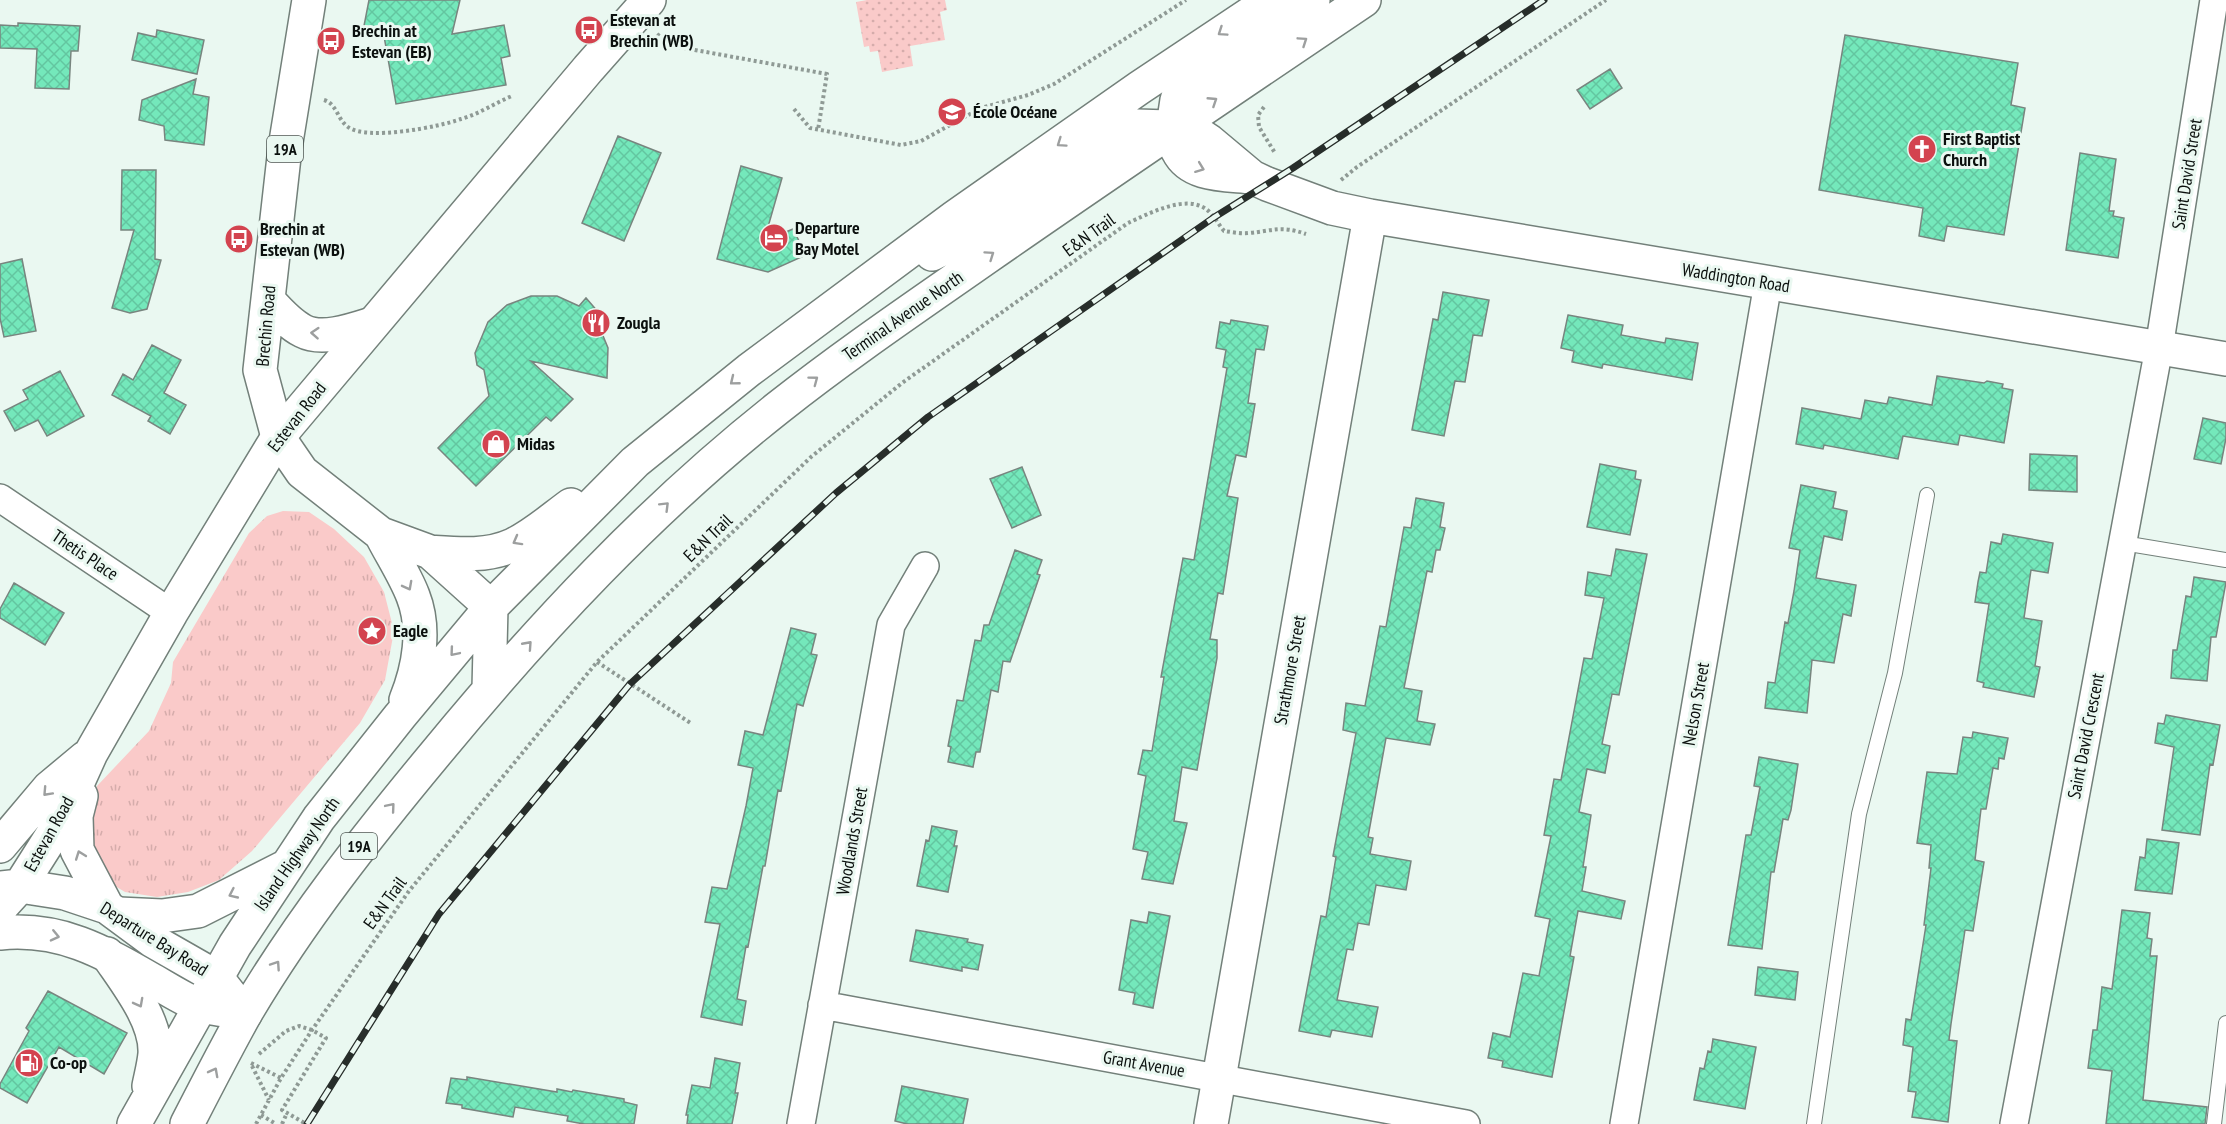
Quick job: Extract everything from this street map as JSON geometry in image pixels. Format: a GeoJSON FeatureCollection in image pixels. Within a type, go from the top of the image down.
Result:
{"type":"FeatureCollection","features":[{"type":"Feature","properties":{"kind":"main road","name":"Brechin Road"},"geometry":{"type":"LineString","coordinates":[[309,0],[285,148],[260,370],[278,437],[302,472],[381,534],[430,552],[491,607]]}},
{"type":"Feature","properties":{"kind":"main road"},"geometry":{"type":"LineString","coordinates":[[430,552],[469,554],[488,552],[513,545],[635,462],[748,370],[955,217],[1120,101],[1271,0]]}},
{"type":"Feature","properties":{"kind":"main road"},"geometry":{"type":"LineString","coordinates":[[1173,127],[1177,100],[1200,75],[1313,0]]}},
{"type":"Feature","properties":{"kind":"main road","name":"Terminal Avenue North"},"geometry":{"type":"LineString","coordinates":[[489,688],[550,620],[673,497],[778,408],[873,336],[1173,127],[1364,0]]}},
{"type":"Feature","properties":{"kind":"main road","name":"Estevan Road"},"geometry":{"type":"LineString","coordinates":[[7,894],[58,826],[90,753],[171,613],[278,437],[580,78],[651,15]]}},
{"type":"Feature","properties":{"kind":"main road","name":"Waddington Road"},"geometry":{"type":"LineString","coordinates":[[842,300],[968,236],[1109,141],[1137,126],[1173,127],[1194,131],[1252,177],[1332,208],[2226,359]]}},
{"type":"Feature","properties":{"kind":"main road","name":"Strathmore Street"},"geometry":{"type":"LineString","coordinates":[[1211,1124],[1370,216]]}},
{"type":"Feature","properties":{"kind":"main road"},"geometry":{"type":"LineString","coordinates":[[268,300],[305,333],[336,335],[372,324]]}},
{"type":"Feature","properties":{"kind":"main road"},"geometry":{"type":"LineString","coordinates":[[489,688],[491,607],[635,462]]}},
{"type":"Feature","properties":{"kind":"main road"},"geometry":{"type":"LineString","coordinates":[[381,534],[412,594],[420,632],[419,658],[412,687],[400,716]]}},
{"type":"Feature","properties":{"kind":"main road","name":"Island Highway North"},"geometry":{"type":"LineString","coordinates":[[141,1113],[216,977],[285,867],[319,818],[491,607]]}},
{"type":"Feature","properties":{"kind":"main road","name":"19A"},"geometry":{"type":"LineString","coordinates":[[187,1124],[245,1014],[274,968],[358,848],[489,688]]}},
{"type":"Feature","properties":{"kind":"main road"},"geometry":{"type":"LineString","coordinates":[[0,846],[49,788],[90,753]]}},
{"type":"Feature","properties":{"kind":"main road"},"geometry":{"type":"LineString","coordinates":[[90,753],[76,816],[77,850],[113,910],[162,916],[198,911],[285,867]]}},
{"type":"Feature","properties":{"kind":"main road","name":"Departure Bay Road"},"geometry":{"type":"LineString","coordinates":[[7,894],[64,893],[113,910],[153,941],[216,977],[245,1014]]}},
{"type":"Feature","properties":{"kind":"main road","name":"Departure Bay Road"},"geometry":{"type":"LineString","coordinates":[[0,933],[51,934],[82,944],[107,954],[175,993],[201,1005],[245,1014]]}},
{"type":"Feature","properties":{"kind":"main road"},"geometry":{"type":"LineString","coordinates":[[107,954],[132,990],[150,1025],[155,1052],[141,1113]]}},
{"type":"Feature","properties":{"kind":"street","name":"Saint David Street"},"geometry":{"type":"LineString","coordinates":[[2159,348],[2214,0]]}},
{"type":"Feature","properties":{"kind":"street","name":"Nelson Street"},"geometry":{"type":"LineString","coordinates":[[1624,1124],[1768,283]]}},
{"type":"Feature","properties":{"kind":"street","name":"Saint David Crescent"},"geometry":{"type":"LineString","coordinates":[[2014,1124],[2159,348]]}},
{"type":"Feature","properties":{"kind":"street","name":"Thetis Place"},"geometry":{"type":"LineString","coordinates":[[0,498],[171,613]]}},
{"type":"Feature","properties":{"kind":"street","name":"Woodlands Street"},"geometry":{"type":"LineString","coordinates":[[801,1124],[891,625],[925,566]]}},
{"type":"Feature","properties":{"kind":"street","name":"Grant Avenue"},"geometry":{"type":"LineString","coordinates":[[822,1005],[1466,1124]]}},
{"type":"Feature","properties":{"kind":"lane"},"geometry":{"type":"LineString","coordinates":[[1814,1124],[1859,814],[1894,674],[1927,495]]}},
{"type":"Feature","properties":{"kind":"lane"},"geometry":{"type":"LineString","coordinates":[[2123,543],[2226,560]]}},
{"type":"Feature","properties":{"kind":"lane"},"geometry":{"type":"LineString","coordinates":[[2214,1124],[2226,1023]]}},
{"type":"Feature","properties":{"kind":"path"},"geometry":{"type":"LineString","coordinates":[[794,109],[810,128],[901,146],[921,141],[981,108],[1028,95],[1054,84],[1186,0]]}},
{"type":"Feature","properties":{"kind":"path"},"geometry":{"type":"LineString","coordinates":[[1337,183],[1357,166],[1606,0]]}},
{"type":"Feature","properties":{"kind":"path"},"geometry":{"type":"LineString","coordinates":[[651,15],[673,46],[827,74],[818,130]]}},
{"type":"Feature","properties":{"kind":"path"},"geometry":{"type":"LineString","coordinates":[[324,100],[331,102],[347,127],[359,131],[377,132],[418,130],[462,119],[512,96]]}},
{"type":"Feature","properties":{"kind":"path"},"geometry":{"type":"LineString","coordinates":[[1269,99],[1258,114],[1259,127],[1277,156]]}},
{"type":"Feature","properties":{"kind":"path","name":"E&N Trail"},"geometry":{"type":"LineString","coordinates":[[256,1124],[281,1078],[312,1030],[409,891],[597,662],[811,457],[903,383],[1128,223],[1161,208],[1191,204],[1206,209],[1224,231],[1247,234],[1289,228],[1308,234]]}},
{"type":"Feature","properties":{"kind":"path"},"geometry":{"type":"LineString","coordinates":[[597,662],[693,723]]}},
{"type":"Feature","properties":{"kind":"path"},"geometry":{"type":"LineString","coordinates":[[250,1063],[286,1031],[299,1026],[326,1038],[282,1110],[297,1122],[306,1124]]}},
{"type":"Feature","properties":{"kind":"path"},"geometry":{"type":"LineString","coordinates":[[250,1063],[281,1078]]}},
{"type":"Feature","properties":{"kind":"path"},"geometry":{"type":"LineString","coordinates":[[250,1063],[269,1100]]}},
{"type":"Feature","properties":{"kind":"path"},"geometry":{"type":"LineString","coordinates":[[282,1124],[287,1113]]}},
{"type":"Feature","properties":{"kind":"path"},"geometry":{"type":"LineString","coordinates":[[261,1115],[276,1124]]}},
{"type":"Feature","properties":{"kind":"green space"},"geometry":{"type":"Polygon","coordinates":[[[945,0],[947,10],[940,12],[945,40],[910,46],[913,66],[882,72],[878,51],[870,52],[869,46],[864,47],[856,2],[945,0]]]}},
{"type":"Feature","properties":{"kind":"green space"},"geometry":{"type":"Polygon","coordinates":[[[283,511],[309,512],[334,529],[364,557],[384,592],[394,631],[385,680],[360,723],[252,851],[219,880],[188,892],[157,897],[125,892],[105,880],[84,821],[97,786],[149,731],[171,683],[173,662],[249,533],[267,516],[283,511]]]}},
{"type":"Feature","properties":{"kind":"building"},"geometry":{"type":"Polygon","coordinates":[[[369,0],[460,0],[452,34],[504,25],[510,56],[501,58],[506,85],[396,104],[384,36],[363,31],[369,0]]]}},
{"type":"Feature","properties":{"kind":"building"},"geometry":{"type":"Polygon","coordinates":[[[18,23],[80,26],[78,51],[71,51],[69,89],[35,88],[37,49],[0,48],[0,25],[18,26],[18,23]]]}},
{"type":"Feature","properties":{"kind":"building"},"geometry":{"type":"Polygon","coordinates":[[[157,30],[204,40],[197,74],[132,60],[138,33],[156,37],[157,30]]]}},
{"type":"Feature","properties":{"kind":"building","name":"First Baptist Church"},"geometry":{"type":"Polygon","coordinates":[[[1845,35],[2018,63],[2011,105],[2025,108],[2004,235],[1947,226],[1944,241],[1919,236],[1923,208],[1819,190],[1845,35]]]}},
{"type":"Feature","properties":{"kind":"building"},"geometry":{"type":"Polygon","coordinates":[[[1610,69],[1622,88],[1590,109],[1577,90],[1610,69]]]}},
{"type":"Feature","properties":{"kind":"building"},"geometry":{"type":"Polygon","coordinates":[[[196,79],[193,94],[209,97],[204,145],[165,140],[164,126],[139,120],[142,100],[196,79]]]}},
{"type":"Feature","properties":{"kind":"building"},"geometry":{"type":"Polygon","coordinates":[[[618,136],[661,153],[624,241],[582,223],[618,136]]]}},
{"type":"Feature","properties":{"kind":"building"},"geometry":{"type":"Polygon","coordinates":[[[2080,153],[2116,159],[2109,211],[2114,211],[2113,216],[2124,218],[2118,258],[2066,250],[2080,153]]]}},
{"type":"Feature","properties":{"kind":"building"},"geometry":{"type":"Polygon","coordinates":[[[741,166],[782,178],[764,241],[793,229],[806,255],[768,272],[717,259],[741,166]]]}},
{"type":"Feature","properties":{"kind":"building"},"geometry":{"type":"Polygon","coordinates":[[[122,170],[156,170],[155,259],[161,260],[147,309],[130,313],[112,308],[134,230],[121,230],[122,170]]]}},
{"type":"Feature","properties":{"kind":"building"},"geometry":{"type":"Polygon","coordinates":[[[22,259],[36,331],[4,337],[0,318],[0,264],[22,259]]]}},
{"type":"Feature","properties":{"kind":"building"},"geometry":{"type":"Polygon","coordinates":[[[1443,292],[1489,300],[1482,336],[1473,335],[1465,382],[1455,381],[1444,436],[1412,430],[1433,319],[1438,320],[1443,292]]]}},
{"type":"Feature","properties":{"kind":"building"},"geometry":{"type":"Polygon","coordinates":[[[531,296],[557,296],[579,306],[586,298],[606,321],[599,326],[608,348],[607,378],[531,361],[573,399],[551,421],[546,417],[476,486],[438,448],[489,396],[484,370],[477,365],[475,353],[488,322],[507,305],[531,296]]]}},
{"type":"Feature","properties":{"kind":"building"},"geometry":{"type":"Polygon","coordinates":[[[1568,315],[1623,325],[1621,335],[1665,343],[1666,338],[1698,343],[1692,380],[1603,364],[1602,368],[1572,362],[1574,351],[1561,348],[1568,315]]]}},
{"type":"Feature","properties":{"kind":"building"},"geometry":{"type":"Polygon","coordinates":[[[1231,320],[1268,326],[1264,350],[1256,349],[1248,403],[1255,404],[1246,457],[1236,455],[1227,496],[1238,498],[1223,594],[1218,593],[1210,639],[1217,640],[1217,658],[1197,770],[1182,767],[1174,821],[1187,823],[1173,884],[1142,879],[1148,852],[1133,849],[1146,776],[1138,774],[1143,750],[1152,751],[1164,677],[1161,677],[1183,558],[1194,560],[1227,368],[1223,367],[1226,350],[1216,348],[1220,322],[1230,324],[1231,320]]]}},
{"type":"Feature","properties":{"kind":"building"},"geometry":{"type":"Polygon","coordinates":[[[152,345],[181,360],[164,393],[186,405],[170,434],[148,421],[151,416],[112,395],[123,374],[133,380],[152,345]]]}},
{"type":"Feature","properties":{"kind":"building"},"geometry":{"type":"Polygon","coordinates":[[[60,371],[84,416],[47,436],[38,420],[15,431],[4,411],[28,399],[23,390],[60,371]]]}},
{"type":"Feature","properties":{"kind":"building"},"geometry":{"type":"Polygon","coordinates":[[[1937,376],[1984,383],[1987,381],[2003,384],[2002,388],[2013,390],[2004,443],[1960,435],[1958,445],[1903,436],[1898,459],[1824,445],[1823,449],[1796,444],[1802,408],[1861,419],[1865,400],[1887,404],[1889,397],[1932,405],[1937,376]]]}},
{"type":"Feature","properties":{"kind":"building"},"geometry":{"type":"Polygon","coordinates":[[[2203,418],[2226,423],[2226,438],[2221,464],[2194,459],[2203,418]]]}},
{"type":"Feature","properties":{"kind":"building"},"geometry":{"type":"Polygon","coordinates":[[[2030,454],[2077,456],[2077,492],[2029,490],[2030,454]]]}},
{"type":"Feature","properties":{"kind":"building"},"geometry":{"type":"Polygon","coordinates":[[[1600,464],[1636,471],[1635,479],[1641,480],[1630,535],[1587,527],[1600,464]]]}},
{"type":"Feature","properties":{"kind":"building"},"geometry":{"type":"Polygon","coordinates":[[[1022,467],[1041,515],[1012,528],[990,479],[1022,467]]]}},
{"type":"Feature","properties":{"kind":"building"},"geometry":{"type":"Polygon","coordinates":[[[1801,485],[1836,492],[1833,508],[1847,511],[1842,540],[1824,536],[1816,578],[1856,585],[1851,616],[1843,614],[1834,663],[1812,660],[1807,713],[1765,708],[1768,682],[1775,683],[1785,622],[1788,623],[1794,591],[1800,550],[1789,548],[1801,485]]]}},
{"type":"Feature","properties":{"kind":"building"},"geometry":{"type":"Polygon","coordinates":[[[1416,498],[1444,503],[1440,527],[1445,528],[1440,550],[1436,550],[1432,572],[1427,571],[1404,688],[1422,691],[1417,721],[1435,724],[1430,745],[1386,738],[1368,837],[1373,838],[1370,854],[1411,861],[1406,890],[1376,885],[1369,925],[1358,923],[1353,950],[1347,949],[1337,1000],[1378,1007],[1372,1037],[1332,1030],[1330,1037],[1299,1031],[1321,916],[1326,917],[1336,857],[1333,856],[1356,733],[1343,730],[1346,703],[1365,706],[1380,626],[1386,627],[1404,527],[1411,528],[1416,498]]]}},
{"type":"Feature","properties":{"kind":"building"},"geometry":{"type":"Polygon","coordinates":[[[2003,534],[2053,543],[2048,573],[2031,570],[2024,618],[2042,621],[2035,666],[2040,667],[2034,697],[1983,687],[1984,683],[1977,681],[1989,604],[1975,602],[1978,582],[1980,572],[1986,573],[1991,542],[2001,544],[2003,534]]]}},
{"type":"Feature","properties":{"kind":"building"},"geometry":{"type":"Polygon","coordinates":[[[1616,549],[1647,554],[1619,695],[1612,694],[1602,744],[1610,746],[1605,773],[1587,769],[1579,812],[1591,815],[1583,867],[1586,867],[1582,891],[1625,901],[1621,919],[1578,911],[1570,956],[1574,957],[1552,1077],[1502,1067],[1503,1061],[1488,1058],[1493,1033],[1510,1037],[1523,973],[1539,976],[1550,919],[1535,916],[1551,836],[1544,835],[1554,779],[1561,780],[1584,658],[1592,659],[1604,598],[1585,595],[1588,572],[1611,576],[1616,549]]]}},
{"type":"Feature","properties":{"kind":"building"},"geometry":{"type":"Polygon","coordinates":[[[1015,550],[1042,560],[1037,574],[1040,575],[1010,662],[1003,661],[998,692],[991,690],[980,752],[976,752],[973,767],[948,762],[951,747],[948,746],[957,700],[963,701],[975,640],[981,641],[984,625],[989,625],[1015,550]]]}},
{"type":"Feature","properties":{"kind":"building"},"geometry":{"type":"Polygon","coordinates":[[[2194,577],[2226,582],[2216,637],[2211,637],[2207,681],[2171,678],[2173,650],[2177,650],[2186,596],[2191,597],[2194,577]]]}},
{"type":"Feature","properties":{"kind":"building"},"geometry":{"type":"Polygon","coordinates":[[[14,583],[64,613],[45,645],[0,618],[0,609],[14,583]]]}},
{"type":"Feature","properties":{"kind":"building"},"geometry":{"type":"Polygon","coordinates":[[[791,628],[816,634],[811,654],[817,655],[803,706],[797,704],[781,791],[778,790],[765,866],[763,866],[748,947],[746,946],[737,999],[746,1001],[742,1025],[701,1017],[720,924],[705,922],[712,887],[727,889],[746,806],[753,768],[738,765],[745,731],[763,735],[791,628]]]}},
{"type":"Feature","properties":{"kind":"building"},"geometry":{"type":"Polygon","coordinates":[[[2166,715],[2220,725],[2213,765],[2210,764],[2200,835],[2162,830],[2174,747],[2155,743],[2158,723],[2164,724],[2166,715]]]}},
{"type":"Feature","properties":{"kind":"building"},"geometry":{"type":"Polygon","coordinates":[[[1973,732],[2008,738],[2004,759],[1999,758],[1998,769],[1993,768],[1986,809],[1981,809],[1975,860],[1984,862],[1973,931],[1965,930],[1951,1024],[1949,1040],[1957,1041],[1948,1122],[1912,1117],[1916,1092],[1908,1091],[1913,1047],[1903,1045],[1906,1019],[1911,1020],[1926,925],[1924,925],[1931,868],[1929,868],[1931,845],[1917,843],[1927,772],[1957,774],[1963,737],[1972,738],[1973,732]]]}},
{"type":"Feature","properties":{"kind":"building"},"geometry":{"type":"Polygon","coordinates":[[[1759,757],[1798,764],[1791,810],[1788,820],[1783,819],[1774,872],[1771,872],[1762,949],[1728,945],[1746,835],[1751,835],[1760,787],[1754,786],[1759,757]]]}},
{"type":"Feature","properties":{"kind":"building"},"geometry":{"type":"Polygon","coordinates":[[[932,826],[957,831],[954,846],[957,846],[948,892],[917,886],[926,840],[929,841],[932,826]]]}},
{"type":"Feature","properties":{"kind":"building"},"geometry":{"type":"Polygon","coordinates":[[[2147,839],[2179,843],[2172,894],[2135,890],[2140,857],[2145,858],[2147,839]]]}},
{"type":"Feature","properties":{"kind":"building"},"geometry":{"type":"Polygon","coordinates":[[[2122,910],[2150,913],[2147,938],[2152,939],[2150,956],[2157,956],[2143,1100],[2207,1107],[2205,1124],[2106,1124],[2112,1071],[2088,1068],[2093,1030],[2097,1030],[2102,987],[2112,989],[2122,910]]]}},
{"type":"Feature","properties":{"kind":"building"},"geometry":{"type":"Polygon","coordinates":[[[1149,912],[1170,916],[1153,1008],[1133,1004],[1135,993],[1119,990],[1131,920],[1147,923],[1149,912]]]}},
{"type":"Feature","properties":{"kind":"building"},"geometry":{"type":"Polygon","coordinates":[[[916,930],[968,939],[967,942],[983,945],[978,970],[962,967],[962,971],[910,961],[916,930]]]}},
{"type":"Feature","properties":{"kind":"building"},"geometry":{"type":"Polygon","coordinates":[[[1758,967],[1798,972],[1795,1000],[1755,995],[1758,967]]]}},
{"type":"Feature","properties":{"kind":"building"},"geometry":{"type":"Polygon","coordinates":[[[48,991],[127,1033],[104,1074],[59,1047],[27,1103],[0,1088],[0,1084],[29,1031],[26,1028],[48,991]]]}},
{"type":"Feature","properties":{"kind":"building"},"geometry":{"type":"Polygon","coordinates":[[[1713,1039],[1756,1047],[1745,1109],[1694,1100],[1700,1068],[1704,1069],[1708,1051],[1711,1052],[1713,1039]]]}},
{"type":"Feature","properties":{"kind":"building"},"geometry":{"type":"Polygon","coordinates":[[[715,1058],[740,1063],[735,1093],[738,1093],[732,1124],[687,1124],[688,1115],[686,1115],[692,1085],[710,1088],[715,1058]]]}},
{"type":"Feature","properties":{"kind":"building"},"geometry":{"type":"Polygon","coordinates":[[[467,1077],[557,1092],[557,1089],[572,1092],[573,1090],[624,1099],[624,1102],[637,1105],[634,1124],[584,1124],[567,1121],[568,1116],[515,1107],[513,1117],[446,1103],[451,1078],[467,1080],[467,1077]]]}},
{"type":"Feature","properties":{"kind":"building"},"geometry":{"type":"Polygon","coordinates":[[[902,1086],[968,1099],[963,1124],[907,1124],[895,1121],[902,1086]]]}},
{"type":"Feature","properties":{"kind":"railway"},"geometry":{"type":"LineString","coordinates":[[307,1124],[439,914],[630,684],[836,493],[928,417],[1213,218],[1293,168],[1544,0]]}},
{"type":"Feature","properties":{"kind":"place","name":"Estevan at Brechin (WB)"},"geometry":{"type":"Point","coordinates":[589,30]}},
{"type":"Feature","properties":{"kind":"place","name":"Brechin at Estevan (EB)"},"geometry":{"type":"Point","coordinates":[331,41]}},
{"type":"Feature","properties":{"kind":"place","name":"École Océane"},"geometry":{"type":"Point","coordinates":[952,112]}},
{"type":"Feature","properties":{"kind":"place","name":"First Baptist Church"},"geometry":{"type":"Point","coordinates":[1922,149]}},
{"type":"Feature","properties":{"kind":"place","name":"Departure Bay Motel"},"geometry":{"type":"Point","coordinates":[774,238]}},
{"type":"Feature","properties":{"kind":"place","name":"Brechin at Estevan (WB)"},"geometry":{"type":"Point","coordinates":[239,239]}},
{"type":"Feature","properties":{"kind":"place","name":"Zougla"},"geometry":{"type":"Point","coordinates":[596,323]}},
{"type":"Feature","properties":{"kind":"place","name":"Midas"},"geometry":{"type":"Point","coordinates":[496,444]}},
{"type":"Feature","properties":{"kind":"place","name":"Eagle"},"geometry":{"type":"Point","coordinates":[372,631]}},
{"type":"Feature","properties":{"kind":"place","name":"Co-op"},"geometry":{"type":"Point","coordinates":[29,1063]}}]}
